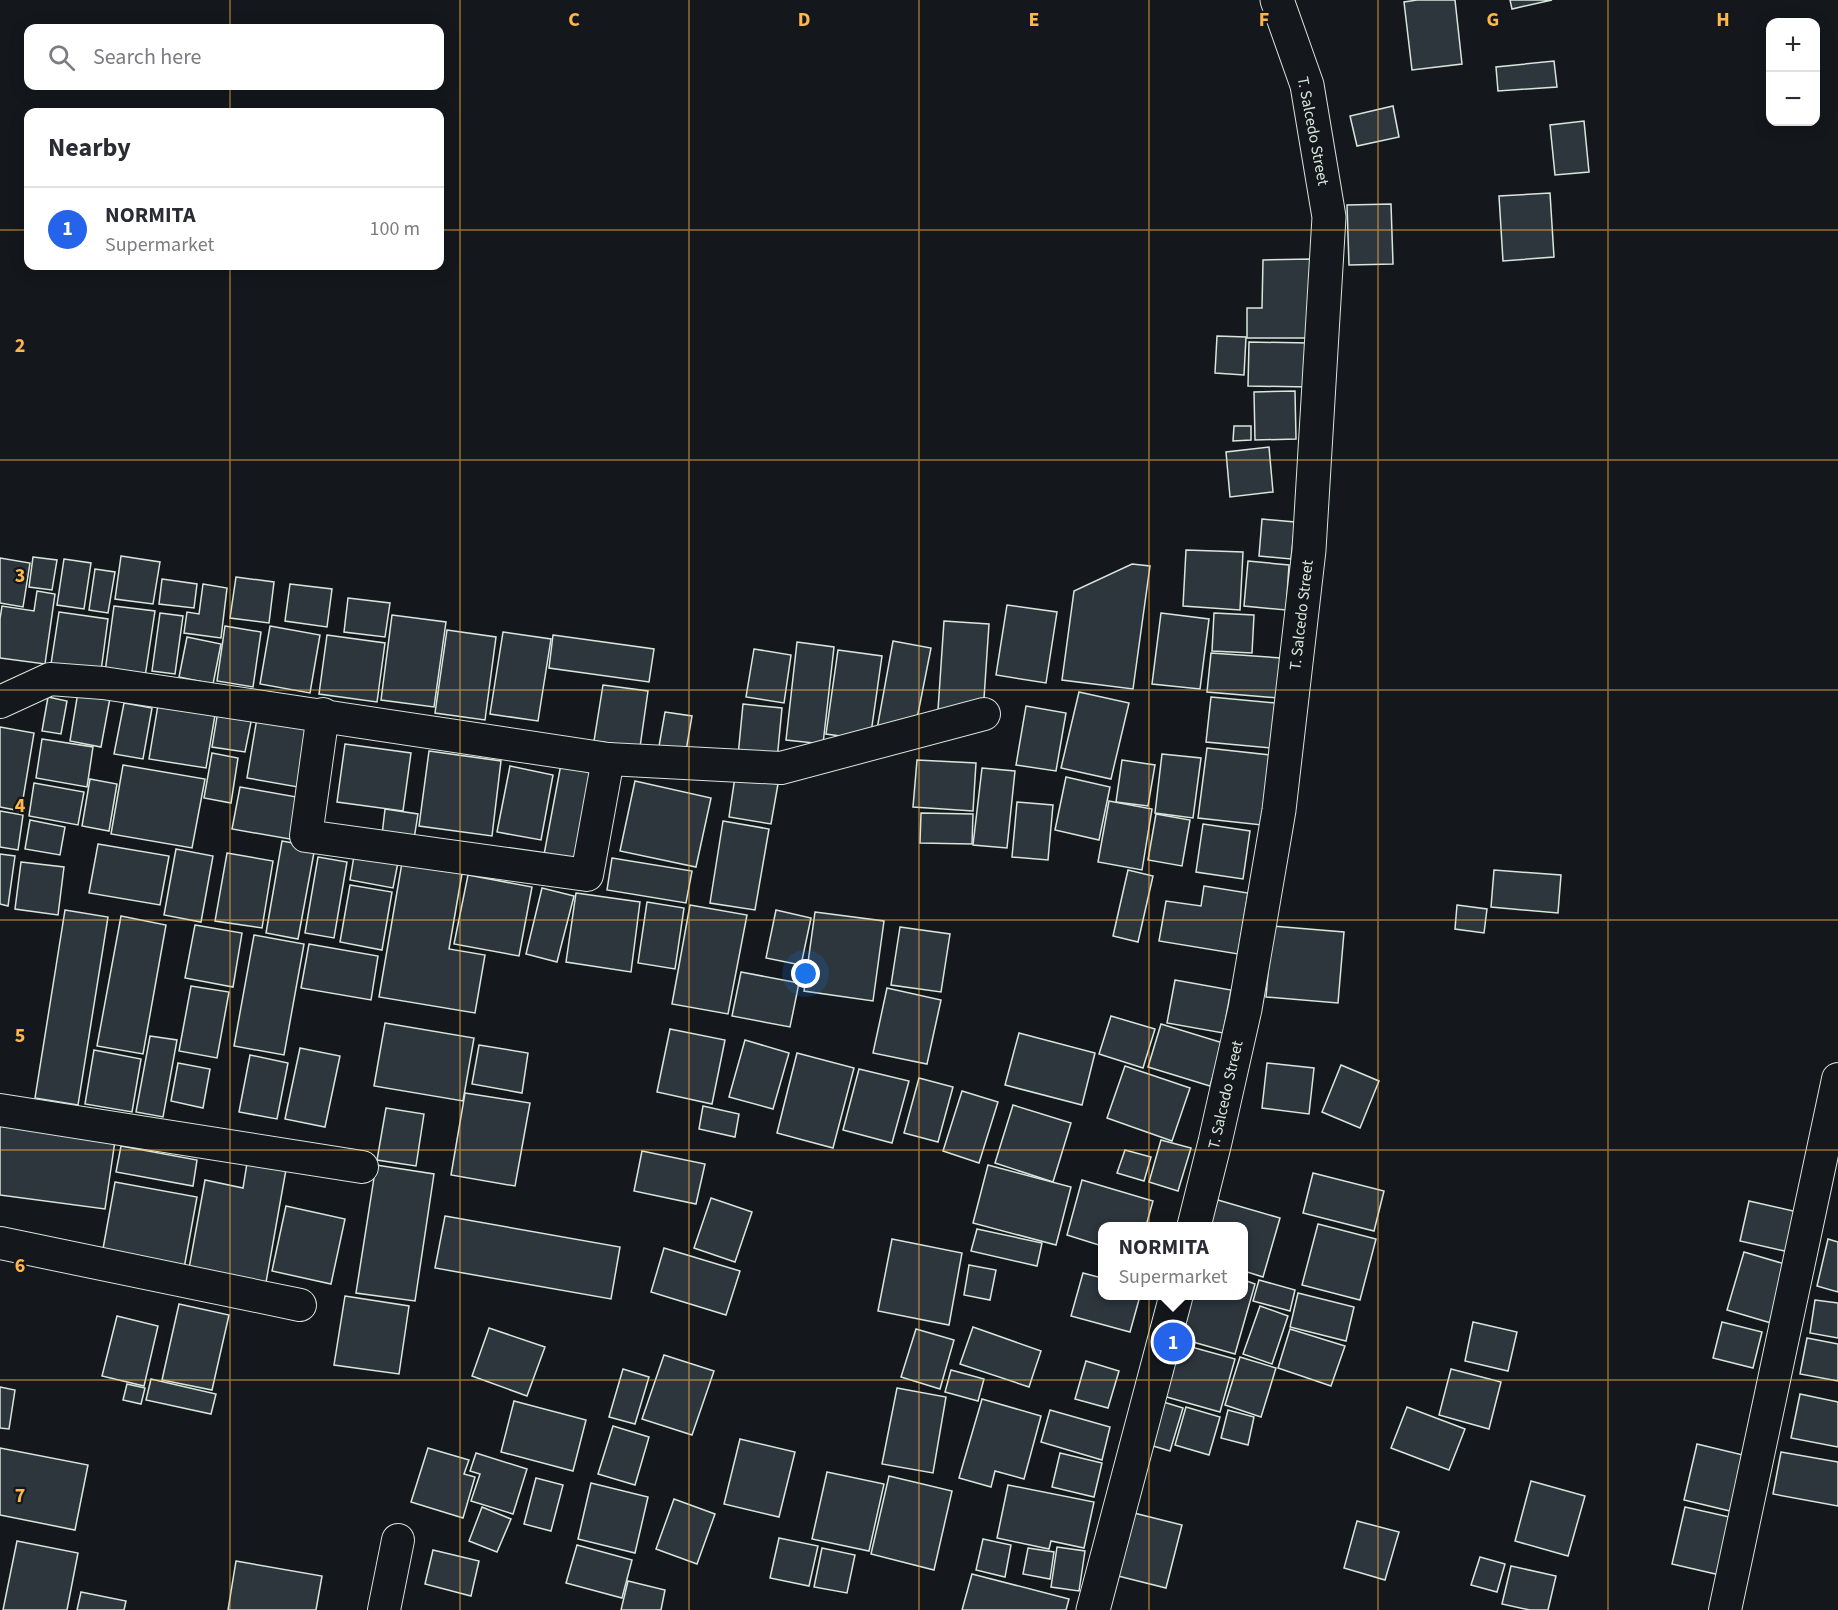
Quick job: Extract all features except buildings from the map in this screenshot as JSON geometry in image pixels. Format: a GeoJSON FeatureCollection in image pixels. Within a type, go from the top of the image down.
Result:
{"type":"FeatureCollection","features":[{"type":"Feature","properties":{"kind":"street","name":"T. Salcedo Street"},"geometry":{"type":"LineString","coordinates":[[1195,1222],[1245,1009],[1279,810],[1309,550],[1329,217],[1307,85],[1277,0]]}},
{"type":"Feature","properties":{"kind":"street"},"geometry":{"type":"LineString","coordinates":[[0,702],[50,679],[103,683],[323,714],[608,759],[781,768],[984,714]]}},
{"type":"Feature","properties":{"kind":"street"},"geometry":{"type":"LineString","coordinates":[[323,714],[306,836],[586,875],[608,759]]}},
{"type":"Feature","properties":{"kind":"street"},"geometry":{"type":"LineString","coordinates":[[1725,1610],[1838,1079]]}},
{"type":"Feature","properties":{"kind":"street"},"geometry":{"type":"LineString","coordinates":[[0,1110],[362,1167]]}},
{"type":"Feature","properties":{"kind":"street"},"geometry":{"type":"LineString","coordinates":[[0,1243],[300,1305]]}},
{"type":"Feature","properties":{"kind":"street"},"geometry":{"type":"LineString","coordinates":[[1093,1610],[1175,1300]]}},
{"type":"Feature","properties":{"kind":"street"},"geometry":{"type":"LineString","coordinates":[[384,1610],[398,1540]]}},
{"type":"Feature","properties":{"kind":"place","name":"NORMITA"},"geometry":{"type":"Point","coordinates":[1173,1342]}}]}
